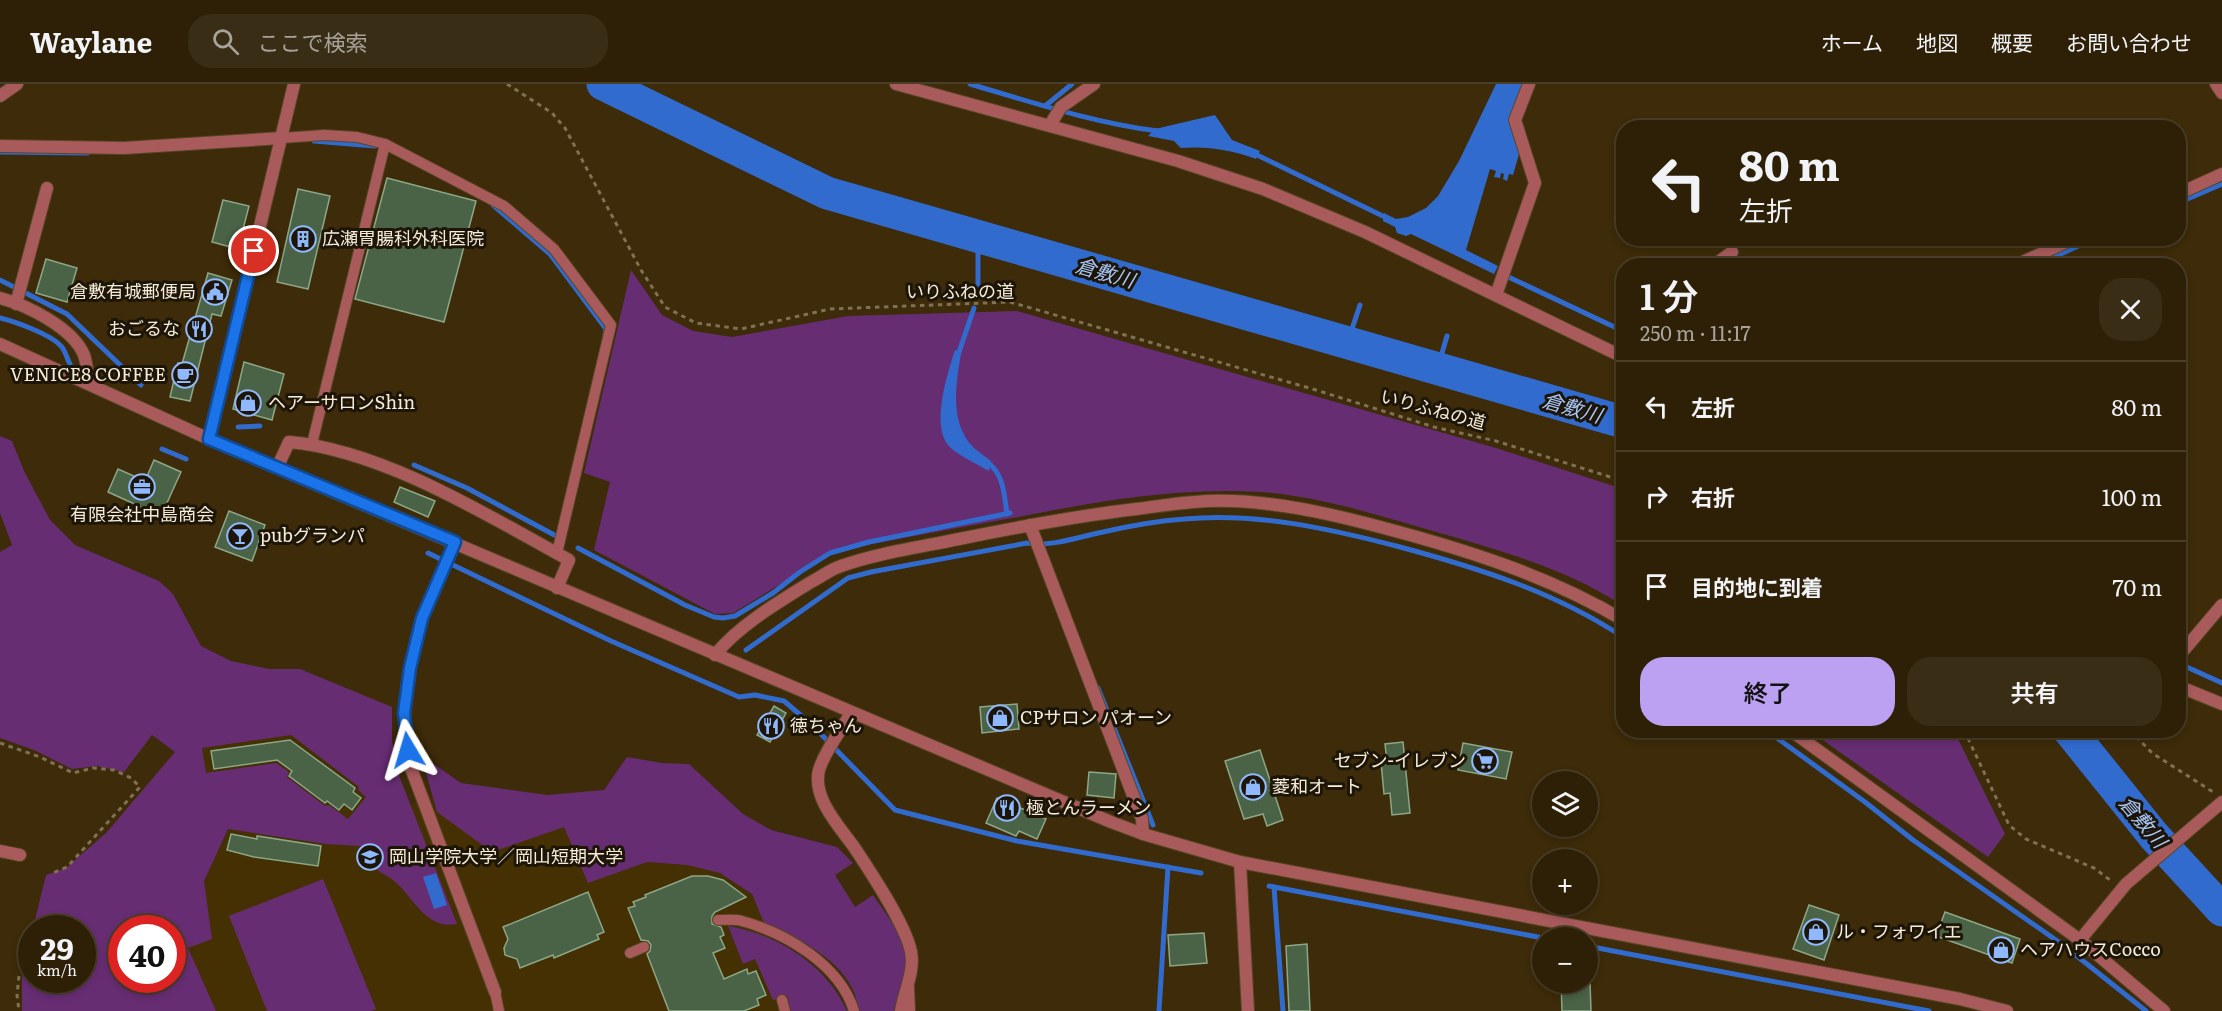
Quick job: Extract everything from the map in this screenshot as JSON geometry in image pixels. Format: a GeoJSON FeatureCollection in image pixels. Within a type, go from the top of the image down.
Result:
{"type":"FeatureCollection","features":[{"type":"Feature","properties":{"kind":"street"},"geometry":{"type":"LineString","coordinates":[[0,96],[17,84]]}},
{"type":"Feature","properties":{"kind":"street"},"geometry":{"type":"LineString","coordinates":[[209,439],[294,84]]}},
{"type":"Feature","properties":{"kind":"street"},"geometry":{"type":"LineString","coordinates":[[896,84],[1056,116],[1178,161],[1263,189],[1365,232],[1616,354]]}},
{"type":"Feature","properties":{"kind":"street"},"geometry":{"type":"LineString","coordinates":[[1056,116],[1094,84]]}},
{"type":"Feature","properties":{"kind":"street"},"geometry":{"type":"LineString","coordinates":[[1496,295],[1535,183],[1515,120],[1529,84]]}},
{"type":"Feature","properties":{"kind":"street"},"geometry":{"type":"LineString","coordinates":[[2216,84],[2222,93]]}},
{"type":"Feature","properties":{"kind":"street"},"geometry":{"type":"LineString","coordinates":[[0,146],[124,148],[282,138]]}},
{"type":"Feature","properties":{"kind":"street"},"geometry":{"type":"LineString","coordinates":[[2186,190],[2222,174]]}},
{"type":"Feature","properties":{"kind":"street"},"geometry":{"type":"LineString","coordinates":[[18,293],[47,188]]}},
{"type":"Feature","properties":{"kind":"street"},"geometry":{"type":"LineString","coordinates":[[2032,258],[2058,246]]}},
{"type":"Feature","properties":{"kind":"street"},"geometry":{"type":"LineString","coordinates":[[1724,258],[1732,252]]}},
{"type":"Feature","properties":{"kind":"street"},"geometry":{"type":"LineString","coordinates":[[18,293],[75,339],[84,356],[89,383]]}},
{"type":"Feature","properties":{"kind":"street"},"geometry":{"type":"LineString","coordinates":[[0,298],[18,293]]}},
{"type":"Feature","properties":{"kind":"street"},"geometry":{"type":"LineString","coordinates":[[0,344],[209,439],[455,542],[851,713],[1143,834],[1240,862],[1960,999],[2007,1011]]}},
{"type":"Feature","properties":{"kind":"street"},"geometry":{"type":"LineString","coordinates":[[277,468],[289,442],[312,444],[380,465],[447,494],[569,560],[557,588]]}},
{"type":"Feature","properties":{"kind":"street"},"geometry":{"type":"LineString","coordinates":[[715,655],[726,641],[790,595],[839,566],[876,556],[1178,503],[1209,501],[1280,506],[1341,517],[1484,557],[1541,578],[1616,616]]}},
{"type":"Feature","properties":{"kind":"street"},"geometry":{"type":"LineString","coordinates":[[1031,529],[1142,819],[1143,834]]}},
{"type":"Feature","properties":{"kind":"street"},"geometry":{"type":"LineString","coordinates":[[455,542],[422,618],[410,668],[404,713],[411,768],[495,992]]}},
{"type":"Feature","properties":{"kind":"street"},"geometry":{"type":"LineString","coordinates":[[2186,648],[2222,605]]}},
{"type":"Feature","properties":{"kind":"street"},"geometry":{"type":"LineString","coordinates":[[2186,689],[2222,704]]}},
{"type":"Feature","properties":{"kind":"street"},"geometry":{"type":"LineString","coordinates":[[851,713],[819,771],[822,798],[843,836],[852,845],[883,893],[912,953],[901,1011]]}},
{"type":"Feature","properties":{"kind":"street"},"geometry":{"type":"LineString","coordinates":[[1801,738],[2080,940],[2164,1011]]}},
{"type":"Feature","properties":{"kind":"street"},"geometry":{"type":"LineString","coordinates":[[2080,940],[2124,886],[2222,802]]}},
{"type":"Feature","properties":{"kind":"street"},"geometry":{"type":"LineString","coordinates":[[0,851],[20,855]]}},
{"type":"Feature","properties":{"kind":"street"},"geometry":{"type":"LineString","coordinates":[[1240,862],[1248,1011]]}},
{"type":"Feature","properties":{"kind":"lane"},"geometry":{"type":"LineString","coordinates":[[282,138],[324,135],[357,137],[385,144],[504,206],[554,249],[612,325],[557,553]]}},
{"type":"Feature","properties":{"kind":"lane"},"geometry":{"type":"LineString","coordinates":[[312,444],[385,144]]}},
{"type":"Feature","properties":{"kind":"lane"},"geometry":{"type":"LineString","coordinates":[[718,920],[740,920],[770,931],[802,948],[833,975],[850,998],[854,1011]]}},
{"type":"Feature","properties":{"kind":"lane"},"geometry":{"type":"LineString","coordinates":[[630,952],[644,947]]}},
{"type":"Feature","properties":{"kind":"lane"},"geometry":{"type":"LineString","coordinates":[[909,978],[910,1011]]}},
{"type":"Feature","properties":{"kind":"lane"},"geometry":{"type":"LineString","coordinates":[[495,992],[498,1011]]}},
{"type":"Feature","properties":{"kind":"lane"},"geometry":{"type":"LineString","coordinates":[[782,1000],[785,1011]]}},
{"type":"Feature","properties":{"kind":"path","name":"いりふねの道"},"geometry":{"type":"LineString","coordinates":[[507,84],[552,113],[565,128],[641,270],[665,307],[696,323],[741,328],[830,309],[1010,302],[1305,387],[1434,427],[1496,441],[1616,479]]}},
{"type":"Feature","properties":{"kind":"path"},"geometry":{"type":"LineString","coordinates":[[1968,738],[2009,825],[2026,839],[2094,868],[2124,886]]}},
{"type":"Feature","properties":{"kind":"path"},"geometry":{"type":"LineString","coordinates":[[2138,738],[2152,753],[2213,792],[2222,802]]}},
{"type":"Feature","properties":{"kind":"path"},"geometry":{"type":"LineString","coordinates":[[0,742],[74,773],[93,768],[114,770],[131,778],[140,787],[67,867],[53,873]]}},
{"type":"Feature","properties":{"kind":"path"},"geometry":{"type":"LineString","coordinates":[[18,986],[19,1011]]}},
{"type":"Feature","properties":{"kind":"shaded area"},"geometry":{"type":"Polygon","coordinates":[[[631,270],[662,315],[693,331],[732,337],[848,316],[1017,311],[1496,448],[1616,487],[1616,601],[1560,572],[1447,535],[1308,498],[1230,491],[1169,493],[1109,501],[862,546],[830,554],[733,613],[715,614],[594,550],[610,482],[584,473],[631,270]]]}},
{"type":"Feature","properties":{"kind":"shaded area"},"geometry":{"type":"Polygon","coordinates":[[[0,436],[12,441],[24,471],[50,520],[75,545],[159,581],[173,594],[201,646],[231,661],[269,669],[300,669],[392,707],[392,741],[398,773],[457,924],[446,925],[428,917],[394,881],[377,870],[368,850],[360,846],[326,844],[228,829],[204,881],[212,939],[188,948],[216,1011],[22,1011],[22,993],[96,993],[96,915],[36,915],[46,875],[66,868],[107,832],[175,752],[152,735],[124,772],[97,766],[72,769],[34,750],[0,738],[0,552],[12,545],[0,513],[0,436]],[[291,735],[202,748],[206,773],[276,763],[289,772],[287,777],[325,806],[329,805],[348,819],[366,797],[358,790],[359,787],[291,735]]]}},
{"type":"Feature","properties":{"kind":"shaded area","name":"岡山学院大学／岡山短期大学"},"geometry":{"type":"Polygon","coordinates":[[[312,706],[407,806],[434,796],[437,812],[565,827],[589,882],[647,862],[687,865],[720,873],[752,894],[794,993],[787,996],[791,1011],[205,1011],[186,963],[186,915],[173,915],[181,721],[312,706]]]}},
{"type":"Feature","properties":{"kind":"shaded area"},"geometry":{"type":"Polygon","coordinates":[[[1820,738],[1957,738],[2005,834],[1988,857],[1820,738]]]}},
{"type":"Feature","properties":{"kind":"shaded area"},"geometry":{"type":"Polygon","coordinates":[[[421,755],[461,783],[547,795],[604,790],[627,757],[662,763],[689,764],[743,814],[771,830],[837,847],[853,863],[835,875],[855,907],[873,895],[897,930],[906,951],[905,973],[894,1011],[860,1011],[852,988],[836,966],[814,949],[764,923],[752,894],[720,873],[687,865],[647,862],[588,883],[564,827],[492,852],[437,812],[421,755]]]}},
{"type":"Feature","properties":{"kind":"shaded area"},"geometry":{"type":"Polygon","coordinates":[[[323,879],[376,1009],[371,1011],[267,1011],[229,916],[323,879]]]}},
{"type":"Feature","properties":{"kind":"shaded area"},"geometry":{"type":"Polygon","coordinates":[[[728,926],[764,936],[798,954],[827,979],[847,1011],[791,1011],[787,996],[773,1000],[755,959],[743,964],[728,926]]]}},
{"type":"Feature","properties":{"kind":"water"},"geometry":{"type":"Polygon","coordinates":[[[1496,84],[1523,84],[1509,121],[1519,154],[1513,175],[1509,174],[1507,181],[1503,179],[1504,174],[1501,173],[1500,178],[1494,177],[1496,171],[1490,169],[1466,250],[1498,266],[1494,274],[1411,234],[1406,236],[1397,233],[1395,227],[1383,221],[1384,213],[1396,219],[1408,217],[1426,208],[1438,196],[1459,161],[1496,84]]]}},
{"type":"Feature","properties":{"kind":"water"},"geometry":{"type":"Polygon","coordinates":[[[1215,115],[1232,140],[1260,151],[1256,159],[1219,149],[1181,148],[1174,141],[1148,136],[1155,129],[1215,115]]]}},
{"type":"Feature","properties":{"kind":"water"},"geometry":{"type":"Polygon","coordinates":[[[955,350],[961,353],[956,389],[960,426],[973,447],[991,461],[989,471],[952,449],[945,440],[942,429],[942,402],[955,350]]]}},
{"type":"Feature","properties":{"kind":"water"},"geometry":{"type":"Polygon","coordinates":[[[436,873],[447,905],[434,909],[423,877],[436,873]]]}},
{"type":"Feature","properties":{"kind":"building"},"geometry":{"type":"Polygon","coordinates":[[[387,178],[476,201],[444,322],[355,299],[387,178]]]}},
{"type":"Feature","properties":{"kind":"building","name":"広瀬胃腸科外科医院"},"geometry":{"type":"Polygon","coordinates":[[[298,189],[330,196],[308,289],[277,282],[298,189]]]}},
{"type":"Feature","properties":{"kind":"building"},"geometry":{"type":"Polygon","coordinates":[[[223,200],[249,206],[238,249],[212,242],[223,200]]]}},
{"type":"Feature","properties":{"kind":"building"},"geometry":{"type":"Polygon","coordinates":[[[46,259],[77,268],[67,302],[36,293],[46,259]]]}},
{"type":"Feature","properties":{"kind":"building"},"geometry":{"type":"Polygon","coordinates":[[[208,273],[232,280],[221,316],[212,314],[190,401],[170,397],[178,363],[182,364],[208,273]]]}},
{"type":"Feature","properties":{"kind":"building"},"geometry":{"type":"Polygon","coordinates":[[[244,362],[284,374],[272,420],[233,409],[244,362]]]}},
{"type":"Feature","properties":{"kind":"building","name":"有限会社中島商会"},"geometry":{"type":"Polygon","coordinates":[[[154,460],[181,472],[161,516],[108,492],[118,469],[145,481],[154,460]]]}},
{"type":"Feature","properties":{"kind":"building"},"geometry":{"type":"Polygon","coordinates":[[[400,487],[435,501],[428,517],[394,502],[400,487]]]}},
{"type":"Feature","properties":{"kind":"building","name":"pubグランパ"},"geometry":{"type":"Polygon","coordinates":[[[229,511],[265,525],[252,561],[215,547],[229,511]]]}},
{"type":"Feature","properties":{"kind":"building","name":"CPサロン パオーン"},"geometry":{"type":"Polygon","coordinates":[[[1017,704],[1019,729],[982,733],[980,707],[1017,704]]]}},
{"type":"Feature","properties":{"kind":"building","name":"徳ちゃん"},"geometry":{"type":"Polygon","coordinates":[[[774,706],[786,713],[770,742],[757,735],[774,706]]]}},
{"type":"Feature","properties":{"kind":"building"},"geometry":{"type":"Polygon","coordinates":[[[290,740],[355,788],[353,792],[361,798],[352,810],[344,804],[339,810],[327,801],[325,803],[289,776],[292,771],[277,760],[214,769],[211,751],[290,740]]]}},
{"type":"Feature","properties":{"kind":"building"},"geometry":{"type":"Polygon","coordinates":[[[1403,742],[1410,813],[1392,815],[1390,793],[1384,794],[1381,762],[1387,762],[1385,744],[1403,742]]]}},
{"type":"Feature","properties":{"kind":"building","name":"セブン-イレブン"},"geometry":{"type":"Polygon","coordinates":[[[1463,743],[1512,752],[1506,779],[1458,770],[1463,743]]]}},
{"type":"Feature","properties":{"kind":"building","name":"菱和オート"},"geometry":{"type":"Polygon","coordinates":[[[1260,750],[1283,820],[1267,826],[1263,814],[1244,819],[1225,761],[1260,750]]]}},
{"type":"Feature","properties":{"kind":"building"},"geometry":{"type":"Polygon","coordinates":[[[1089,772],[1116,774],[1114,798],[1087,795],[1089,772]]]}},
{"type":"Feature","properties":{"kind":"building","name":"極とんラーメン"},"geometry":{"type":"Polygon","coordinates":[[[997,798],[1046,819],[1037,839],[1019,831],[1016,836],[986,823],[997,798]]]}},
{"type":"Feature","properties":{"kind":"building"},"geometry":{"type":"Polygon","coordinates":[[[231,834],[321,846],[318,866],[254,857],[227,850],[231,834]]]}},
{"type":"Feature","properties":{"kind":"building"},"geometry":{"type":"Polygon","coordinates":[[[692,876],[708,876],[723,880],[746,897],[715,912],[712,916],[712,924],[721,927],[724,935],[720,937],[725,948],[713,953],[724,979],[747,969],[748,974],[756,971],[766,995],[757,999],[759,1005],[744,1011],[669,1011],[647,954],[651,945],[648,941],[641,940],[628,908],[635,906],[633,902],[646,897],[645,895],[692,876]]]}},
{"type":"Feature","properties":{"kind":"building"},"geometry":{"type":"Polygon","coordinates":[[[588,892],[604,932],[597,935],[599,939],[554,958],[553,955],[520,968],[517,959],[505,955],[504,948],[508,939],[503,927],[588,892]]]}},
{"type":"Feature","properties":{"kind":"building","name":"ル・フォワイエ"},"geometry":{"type":"Polygon","coordinates":[[[1809,905],[1839,915],[1824,960],[1793,949],[1809,905]]]}},
{"type":"Feature","properties":{"kind":"building"},"geometry":{"type":"Polygon","coordinates":[[[1945,912],[2020,939],[2012,963],[1936,936],[1945,912]]]}},
{"type":"Feature","properties":{"kind":"building"},"geometry":{"type":"Polygon","coordinates":[[[1204,933],[1207,963],[1170,966],[1168,935],[1204,933]]]}},
{"type":"Feature","properties":{"kind":"building"},"geometry":{"type":"Polygon","coordinates":[[[1307,944],[1310,1011],[1289,1011],[1286,946],[1307,944]]]}},
{"type":"Feature","properties":{"kind":"building"},"geometry":{"type":"Polygon","coordinates":[[[1561,993],[1590,993],[1591,1011],[1562,1011],[1561,993]]]}},
{"type":"Feature","properties":{"kind":"waterway","name":"倉敷川"},"geometry":{"type":"LineString","coordinates":[[603,84],[827,193],[1616,420]]}},
{"type":"Feature","properties":{"kind":"waterway"},"geometry":{"type":"LineString","coordinates":[[970,84],[1086,117],[1158,131]]}},
{"type":"Feature","properties":{"kind":"waterway"},"geometry":{"type":"LineString","coordinates":[[1045,106],[1072,84]]}},
{"type":"Feature","properties":{"kind":"waterway"},"geometry":{"type":"LineString","coordinates":[[314,141],[375,146]]}},
{"type":"Feature","properties":{"kind":"waterway"},"geometry":{"type":"LineString","coordinates":[[0,152],[88,153]]}},
{"type":"Feature","properties":{"kind":"waterway"},"geometry":{"type":"LineString","coordinates":[[1251,152],[1389,219]]}},
{"type":"Feature","properties":{"kind":"waterway"},"geometry":{"type":"LineString","coordinates":[[2186,200],[2222,184]]}},
{"type":"Feature","properties":{"kind":"waterway"},"geometry":{"type":"LineString","coordinates":[[493,205],[550,254],[606,329],[605,334]]}},
{"type":"Feature","properties":{"kind":"waterway"},"geometry":{"type":"LineString","coordinates":[[978,237],[978,288]]}},
{"type":"Feature","properties":{"kind":"waterway"},"geometry":{"type":"LineString","coordinates":[[2052,258],[2078,246]]}},
{"type":"Feature","properties":{"kind":"waterway"},"geometry":{"type":"LineString","coordinates":[[1502,274],[1616,328]]}},
{"type":"Feature","properties":{"kind":"waterway"},"geometry":{"type":"LineString","coordinates":[[0,280],[67,314],[141,385]]}},
{"type":"Feature","properties":{"kind":"waterway"},"geometry":{"type":"LineString","coordinates":[[1347,344],[1360,305]]}},
{"type":"Feature","properties":{"kind":"waterway"},"geometry":{"type":"LineString","coordinates":[[957,358],[974,308]]}},
{"type":"Feature","properties":{"kind":"waterway"},"geometry":{"type":"LineString","coordinates":[[0,318],[49,337],[62,348],[70,364]]}},
{"type":"Feature","properties":{"kind":"waterway"},"geometry":{"type":"LineString","coordinates":[[1437,370],[1447,336]]}},
{"type":"Feature","properties":{"kind":"waterway"},"geometry":{"type":"LineString","coordinates":[[238,427],[260,426]]}},
{"type":"Feature","properties":{"kind":"waterway"},"geometry":{"type":"LineString","coordinates":[[162,449],[186,459]]}},
{"type":"Feature","properties":{"kind":"waterway"},"geometry":{"type":"LineString","coordinates":[[987,462],[1000,478],[1007,514]]}},
{"type":"Feature","properties":{"kind":"waterway"},"geometry":{"type":"LineString","coordinates":[[414,465],[467,488],[558,537]]}},
{"type":"Feature","properties":{"kind":"waterway"},"geometry":{"type":"LineString","coordinates":[[578,548],[685,605],[714,617],[723,618],[735,616],[773,593],[830,553],[869,542],[1010,513]]}},
{"type":"Feature","properties":{"kind":"waterway"},"geometry":{"type":"LineString","coordinates":[[746,650],[848,578],[1027,543],[1055,543],[1143,524],[1211,517],[1266,520],[1320,528],[1429,555],[1543,594],[1616,633]]}},
{"type":"Feature","properties":{"kind":"waterway"},"geometry":{"type":"LineString","coordinates":[[428,553],[611,641],[739,697],[755,695],[784,701],[811,724],[895,810],[1017,841],[1201,873]]}},
{"type":"Feature","properties":{"kind":"waterway"},"geometry":{"type":"LineString","coordinates":[[2186,667],[2222,683]]}},
{"type":"Feature","properties":{"kind":"waterway"},"geometry":{"type":"LineString","coordinates":[[1098,688],[1153,825]]}},
{"type":"Feature","properties":{"kind":"waterway"},"geometry":{"type":"LineString","coordinates":[[1777,738],[1913,840],[2063,945],[2146,1011]]}},
{"type":"Feature","properties":{"kind":"waterway","name":"倉敷川"},"geometry":{"type":"LineString","coordinates":[[2075,738],[2154,836],[2222,910]]}},
{"type":"Feature","properties":{"kind":"waterway"},"geometry":{"type":"LineString","coordinates":[[1159,1011],[1168,867]]}},
{"type":"Feature","properties":{"kind":"waterway"},"geometry":{"type":"LineString","coordinates":[[1269,886],[1274,887],[1283,1011]]}},
{"type":"Feature","properties":{"kind":"waterway"},"geometry":{"type":"LineString","coordinates":[[1274,887],[1532,936]]}},
{"type":"Feature","properties":{"kind":"waterway"},"geometry":{"type":"LineString","coordinates":[[1598,948],[1929,1011]]}},
{"type":"Feature","properties":{"kind":"place","name":"広瀬胃腸科外科医院"},"geometry":{"type":"Point","coordinates":[303,239]}},
{"type":"Feature","properties":{"kind":"place","name":"倉敷有城郵便局"},"geometry":{"type":"Point","coordinates":[215,292]}},
{"type":"Feature","properties":{"kind":"place","name":"おごるな"},"geometry":{"type":"Point","coordinates":[199,329]}},
{"type":"Feature","properties":{"kind":"place","name":"VENICE8 COFFEE"},"geometry":{"type":"Point","coordinates":[185,375]}},
{"type":"Feature","properties":{"kind":"place","name":"ヘアーサロンShin"},"geometry":{"type":"Point","coordinates":[248,403]}},
{"type":"Feature","properties":{"kind":"place","name":"有限会社中島商会"},"geometry":{"type":"Point","coordinates":[142,487]}},
{"type":"Feature","properties":{"kind":"place","name":"pubグランパ"},"geometry":{"type":"Point","coordinates":[240,536]}},
{"type":"Feature","properties":{"kind":"place","name":"CPサロン パオーン"},"geometry":{"type":"Point","coordinates":[1000,718]}},
{"type":"Feature","properties":{"kind":"place","name":"徳ちゃん"},"geometry":{"type":"Point","coordinates":[771,726]}},
{"type":"Feature","properties":{"kind":"place","name":"セブン-イレブン"},"geometry":{"type":"Point","coordinates":[1485,761]}},
{"type":"Feature","properties":{"kind":"place","name":"菱和オート"},"geometry":{"type":"Point","coordinates":[1253,787]}},
{"type":"Feature","properties":{"kind":"place","name":"極とんラーメン"},"geometry":{"type":"Point","coordinates":[1007,808]}},
{"type":"Feature","properties":{"kind":"place","name":"岡山学院大学／岡山短期大学"},"geometry":{"type":"Point","coordinates":[370,857]}},
{"type":"Feature","properties":{"kind":"place","name":"ル・フォワイエ"},"geometry":{"type":"Point","coordinates":[1816,932]}},
{"type":"Feature","properties":{"kind":"place","name":"ヘアハウスCocco"},"geometry":{"type":"Point","coordinates":[2001,950]}},
{"type":"Feature","properties":{"kind":"route"},"geometry":{"type":"LineString","coordinates":[[254,251],[209,439],[455,542],[422,618],[410,668],[404,713],[408,750]]}}]}
